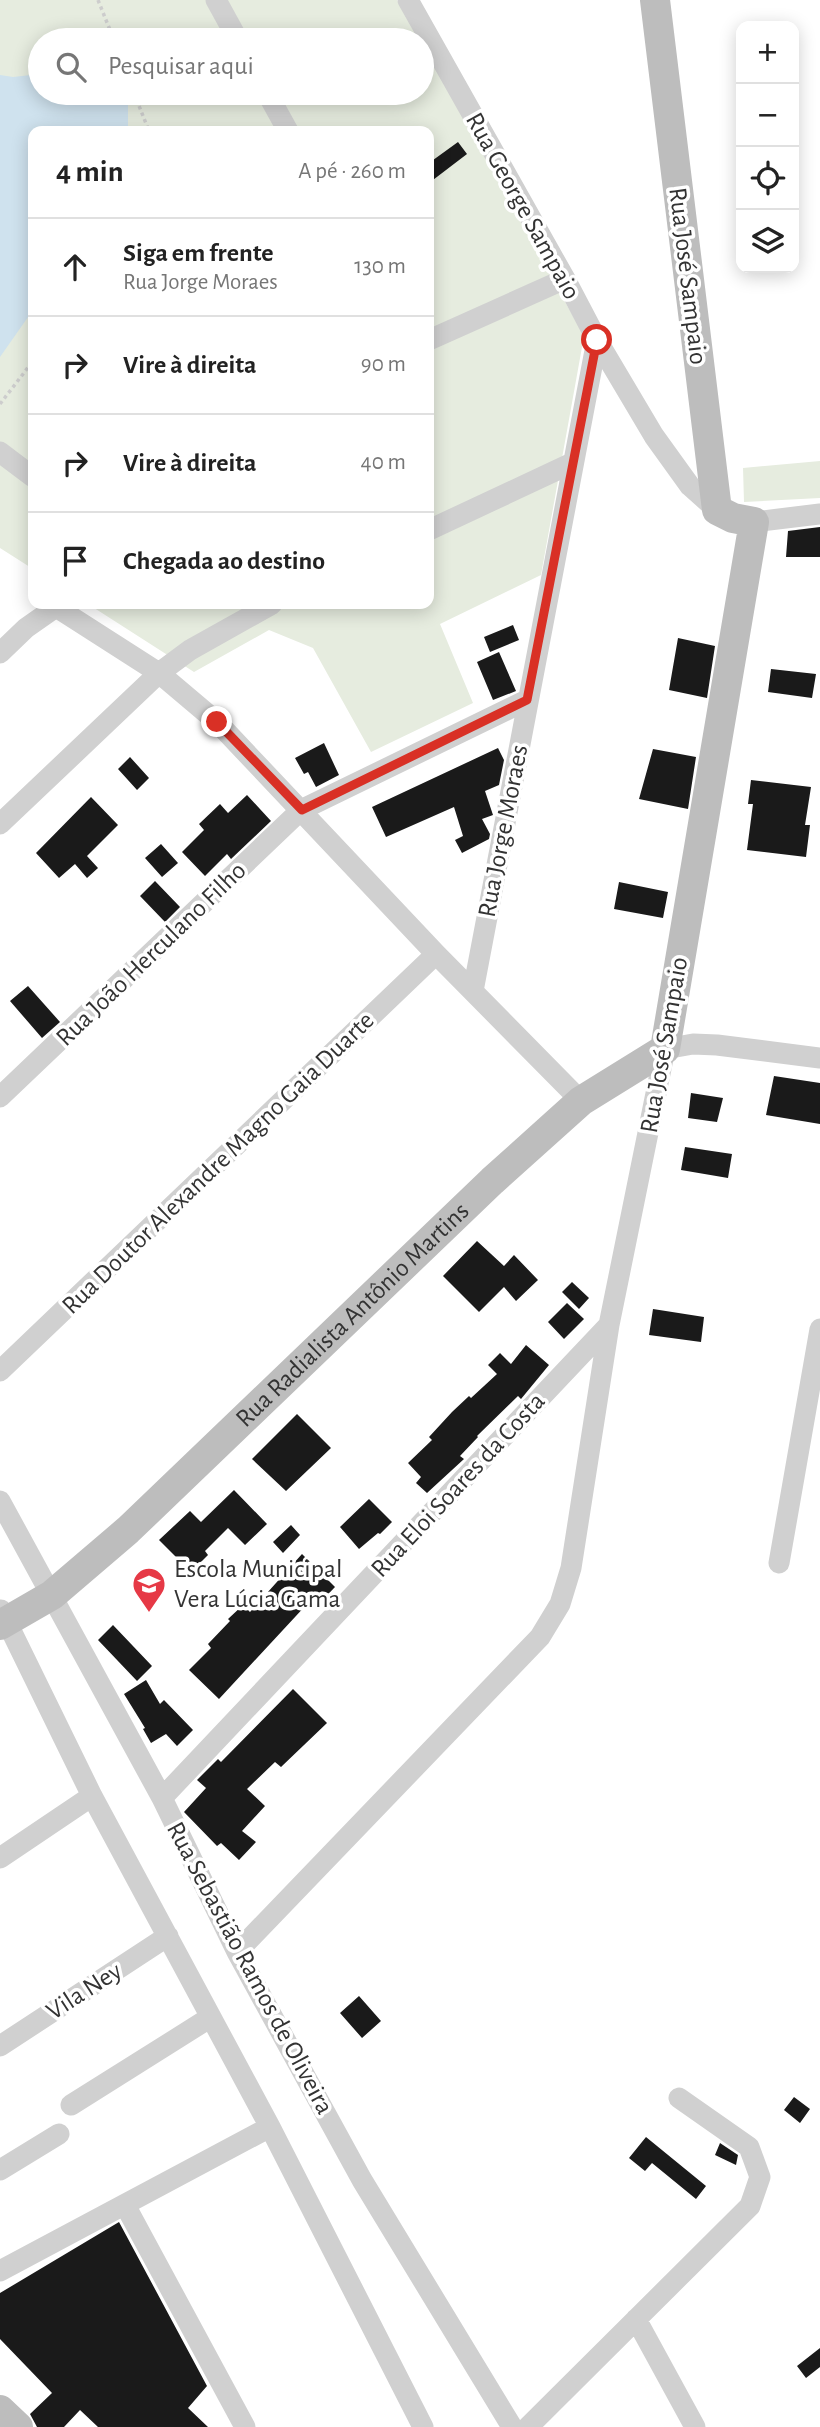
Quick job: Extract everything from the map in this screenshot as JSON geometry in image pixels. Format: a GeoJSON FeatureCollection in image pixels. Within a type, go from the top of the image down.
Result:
{"type":"FeatureCollection","features":[{"type":"Feature","properties":{"kind":"street"},"geometry":{"type":"LineString","coordinates":[[216,0],[231,28]]}},
{"type":"Feature","properties":{"kind":"street","name":"Rua George Sampaio"},"geometry":{"type":"LineString","coordinates":[[408,0],[424,28]]}},
{"type":"Feature","properties":{"kind":"street","name":"Rua José Sampaio"},"geometry":{"type":"LineString","coordinates":[[638,0],[659,42]]}},
{"type":"Feature","properties":{"kind":"street","name":"Rua José Sampaio"},"geometry":{"type":"LineString","coordinates":[[655,0],[717,510]]}},
{"type":"Feature","properties":{"kind":"street","name":"Rua George Sampaio"},"geometry":{"type":"LineString","coordinates":[[434,46],[597,340],[654,436],[690,486],[717,510]]}},
{"type":"Feature","properties":{"kind":"street"},"geometry":{"type":"LineString","coordinates":[[274,105],[285,126]]}},
{"type":"Feature","properties":{"kind":"street"},"geometry":{"type":"LineString","coordinates":[[434,338],[565,279]]}},
{"type":"Feature","properties":{"kind":"street","name":"Rua Jorge Moraes"},"geometry":{"type":"LineString","coordinates":[[473,991],[597,340]]}},
{"type":"Feature","properties":{"kind":"street"},"geometry":{"type":"LineString","coordinates":[[0,452],[28,473]]}},
{"type":"Feature","properties":{"kind":"street"},"geometry":{"type":"LineString","coordinates":[[434,528],[572,463]]}},
{"type":"Feature","properties":{"kind":"street"},"geometry":{"type":"LineString","coordinates":[[717,510],[733,518],[754,522],[820,514]]}},
{"type":"Feature","properties":{"kind":"street","name":"Rua José Sampaio"},"geometry":{"type":"LineString","coordinates":[[237,1952],[540,1637],[560,1604],[571,1568],[609,1325],[665,1049],[754,522]]}},
{"type":"Feature","properties":{"kind":"street"},"geometry":{"type":"LineString","coordinates":[[0,653],[51,609]]}},
{"type":"Feature","properties":{"kind":"street"},"geometry":{"type":"LineString","coordinates":[[62,609],[159,673],[217,722],[436,954],[582,1101]]}},
{"type":"Feature","properties":{"kind":"street"},"geometry":{"type":"LineString","coordinates":[[0,824],[159,673],[190,650],[263,609]]}},
{"type":"Feature","properties":{"kind":"street","name":"Rua João Herculano Filho"},"geometry":{"type":"LineString","coordinates":[[0,1097],[302,810],[527,700]]}},
{"type":"Feature","properties":{"kind":"street","name":"Rua Doutor Alexandre Magno Gaia Duarte"},"geometry":{"type":"LineString","coordinates":[[0,1371],[436,954]]}},
{"type":"Feature","properties":{"kind":"street"},"geometry":{"type":"LineString","coordinates":[[665,1049],[693,1044],[717,1045],[820,1058]]}},
{"type":"Feature","properties":{"kind":"street","name":"Rua Radialista Antônio Martins"},"geometry":{"type":"LineString","coordinates":[[2,1618],[52,1595],[128,1530],[492,1181],[582,1101],[665,1049]]}},
{"type":"Feature","properties":{"kind":"street","name":"Rua Eloi Soares da Costa"},"geometry":{"type":"LineString","coordinates":[[162,1798],[609,1325]]}},
{"type":"Feature","properties":{"kind":"street"},"geometry":{"type":"LineString","coordinates":[[779,1563],[820,1329]]}},
{"type":"Feature","properties":{"kind":"street","name":"Rua Sebastião Ramos de Oliveira"},"geometry":{"type":"LineString","coordinates":[[0,1501],[162,1798],[237,1952],[362,2180],[512,2427]]}},
{"type":"Feature","properties":{"kind":"street"},"geometry":{"type":"LineString","coordinates":[[2,1618],[92,1796],[270,2127],[423,2427]]}},
{"type":"Feature","properties":{"kind":"street"},"geometry":{"type":"LineString","coordinates":[[0,1858],[92,1796]]}},
{"type":"Feature","properties":{"kind":"street","name":"Vila Ney"},"geometry":{"type":"LineString","coordinates":[[0,2046],[168,1936]]}},
{"type":"Feature","properties":{"kind":"street"},"geometry":{"type":"LineString","coordinates":[[71,2105],[211,2017]]}},
{"type":"Feature","properties":{"kind":"street"},"geometry":{"type":"LineString","coordinates":[[528,2427],[750,2206],[760,2177],[749,2147],[678,2098]]}},
{"type":"Feature","properties":{"kind":"street"},"geometry":{"type":"LineString","coordinates":[[0,2271],[270,2127]]}},
{"type":"Feature","properties":{"kind":"street"},"geometry":{"type":"LineString","coordinates":[[0,2170],[60,2134]]}},
{"type":"Feature","properties":{"kind":"street"},"geometry":{"type":"LineString","coordinates":[[125,2205],[245,2427]]}},
{"type":"Feature","properties":{"kind":"street"},"geometry":{"type":"LineString","coordinates":[[636,2319],[695,2427]]}},
{"type":"Feature","properties":{"kind":"street"},"geometry":{"type":"LineString","coordinates":[[0,2410],[18,2427]]}},
{"type":"Feature","properties":{"kind":"path"},"geometry":{"type":"LineString","coordinates":[[98,0],[109,28]]}},
{"type":"Feature","properties":{"kind":"path"},"geometry":{"type":"LineString","coordinates":[[139,105],[147,126]]}},
{"type":"Feature","properties":{"kind":"path"},"geometry":{"type":"LineString","coordinates":[[0,404],[28,368]]}},
{"type":"Feature","properties":{"kind":"shaded area"},"geometry":{"type":"Polygon","coordinates":[[[0,0],[397,0],[413,28],[28,28],[28,105],[434,105],[434,66],[584,336],[541,575],[440,624],[473,703],[371,752],[313,648],[269,630],[194,672],[96,609],[434,609],[434,126],[28,126],[28,566],[0,548],[0,0]]]}},
{"type":"Feature","properties":{"kind":"shaded area"},"geometry":{"type":"Polygon","coordinates":[[[820,461],[820,498],[744,502],[743,468],[820,461]]]}},
{"type":"Feature","properties":{"kind":"water"},"geometry":{"type":"Polygon","coordinates":[[[0,75],[28,75],[28,105],[128,105],[128,126],[28,126],[28,317],[0,357],[0,75]]]}},
{"type":"Feature","properties":{"kind":"building"},"geometry":{"type":"Polygon","coordinates":[[[458,142],[467,154],[434,179],[434,159],[458,142]]]}},
{"type":"Feature","properties":{"kind":"building"},"geometry":{"type":"Polygon","coordinates":[[[820,527],[820,557],[786,557],[788,531],[820,527]]]}},
{"type":"Feature","properties":{"kind":"building"},"geometry":{"type":"Polygon","coordinates":[[[513,625],[519,640],[490,652],[484,637],[513,625]]]}},
{"type":"Feature","properties":{"kind":"building"},"geometry":{"type":"Polygon","coordinates":[[[678,638],[715,646],[707,698],[669,690],[678,638]]]}},
{"type":"Feature","properties":{"kind":"building"},"geometry":{"type":"Polygon","coordinates":[[[499,652],[516,691],[493,700],[477,662],[499,652]]]}},
{"type":"Feature","properties":{"kind":"building"},"geometry":{"type":"Polygon","coordinates":[[[771,669],[816,674],[812,698],[768,692],[771,669]]]}},
{"type":"Feature","properties":{"kind":"building"},"geometry":{"type":"Polygon","coordinates":[[[324,743],[339,775],[316,787],[308,772],[304,774],[295,758],[324,743]]]}},
{"type":"Feature","properties":{"kind":"building"},"geometry":{"type":"Polygon","coordinates":[[[498,748],[504,760],[499,785],[485,791],[493,815],[482,819],[490,834],[489,839],[462,853],[455,840],[463,836],[454,807],[386,837],[372,807],[498,748]]]}},
{"type":"Feature","properties":{"kind":"building"},"geometry":{"type":"Polygon","coordinates":[[[653,749],[696,757],[688,809],[639,799],[653,749]]]}},
{"type":"Feature","properties":{"kind":"building"},"geometry":{"type":"Polygon","coordinates":[[[130,757],[149,778],[137,790],[118,769],[130,757]]]}},
{"type":"Feature","properties":{"kind":"building"},"geometry":{"type":"Polygon","coordinates":[[[751,780],[811,787],[805,825],[810,825],[806,857],[747,850],[753,804],[748,804],[751,780]]]}},
{"type":"Feature","properties":{"kind":"building"},"geometry":{"type":"Polygon","coordinates":[[[247,795],[271,821],[231,859],[227,854],[205,876],[182,852],[204,830],[199,824],[220,804],[228,813],[247,795]]]}},
{"type":"Feature","properties":{"kind":"building"},"geometry":{"type":"Polygon","coordinates":[[[91,797],[118,825],[87,856],[98,868],[87,878],[75,864],[59,878],[36,853],[91,797]]]}},
{"type":"Feature","properties":{"kind":"building"},"geometry":{"type":"Polygon","coordinates":[[[161,844],[178,863],[162,877],[145,858],[161,844]]]}},
{"type":"Feature","properties":{"kind":"building"},"geometry":{"type":"Polygon","coordinates":[[[155,881],[180,907],[165,922],[140,896],[155,881]]]}},
{"type":"Feature","properties":{"kind":"building"},"geometry":{"type":"Polygon","coordinates":[[[619,882],[668,892],[663,918],[614,909],[619,882]]]}},
{"type":"Feature","properties":{"kind":"building"},"geometry":{"type":"Polygon","coordinates":[[[28,986],[60,1022],[42,1038],[10,1001],[28,986]]]}},
{"type":"Feature","properties":{"kind":"building"},"geometry":{"type":"Polygon","coordinates":[[[774,1076],[820,1083],[820,1124],[766,1115],[774,1076]]]}},
{"type":"Feature","properties":{"kind":"building"},"geometry":{"type":"Polygon","coordinates":[[[691,1093],[723,1098],[717,1122],[688,1118],[691,1093]]]}},
{"type":"Feature","properties":{"kind":"building"},"geometry":{"type":"Polygon","coordinates":[[[685,1147],[732,1154],[728,1178],[681,1170],[685,1147]]]}},
{"type":"Feature","properties":{"kind":"building"},"geometry":{"type":"Polygon","coordinates":[[[477,1241],[504,1266],[514,1255],[538,1280],[516,1301],[504,1287],[479,1312],[443,1276],[477,1241]]]}},
{"type":"Feature","properties":{"kind":"building"},"geometry":{"type":"Polygon","coordinates":[[[572,1282],[589,1298],[579,1309],[562,1292],[572,1282]]]}},
{"type":"Feature","properties":{"kind":"building"},"geometry":{"type":"Polygon","coordinates":[[[567,1303],[584,1319],[564,1339],[548,1322],[567,1303]]]}},
{"type":"Feature","properties":{"kind":"building"},"geometry":{"type":"Polygon","coordinates":[[[653,1309],[704,1317],[701,1342],[649,1335],[653,1309]]]}},
{"type":"Feature","properties":{"kind":"building"},"geometry":{"type":"Polygon","coordinates":[[[526,1345],[549,1365],[521,1399],[518,1396],[477,1436],[460,1456],[464,1459],[427,1493],[416,1483],[421,1477],[408,1463],[432,1440],[429,1437],[452,1412],[497,1374],[488,1365],[500,1353],[511,1364],[526,1345]]]}},
{"type":"Feature","properties":{"kind":"building"},"geometry":{"type":"Polygon","coordinates":[[[297,1414],[331,1448],[286,1491],[252,1459],[297,1414]]]}},
{"type":"Feature","properties":{"kind":"building"},"geometry":{"type":"Polygon","coordinates":[[[234,1490],[267,1524],[245,1545],[228,1528],[205,1551],[208,1555],[191,1572],[159,1540],[190,1511],[201,1522],[234,1490]]]}},
{"type":"Feature","properties":{"kind":"building"},"geometry":{"type":"Polygon","coordinates":[[[369,1499],[392,1522],[359,1549],[340,1527],[369,1499]]]}},
{"type":"Feature","properties":{"kind":"building"},"geometry":{"type":"Polygon","coordinates":[[[291,1525],[300,1535],[283,1553],[273,1542],[291,1525]]]}},
{"type":"Feature","properties":{"kind":"building"},"geometry":{"type":"Polygon","coordinates":[[[302,1554],[335,1587],[314,1609],[308,1603],[219,1699],[189,1670],[211,1648],[208,1644],[230,1621],[228,1619],[243,1605],[250,1612],[302,1554]]]}},
{"type":"Feature","properties":{"kind":"building"},"geometry":{"type":"Polygon","coordinates":[[[113,1625],[152,1666],[137,1681],[98,1640],[113,1625]]]}},
{"type":"Feature","properties":{"kind":"building"},"geometry":{"type":"Polygon","coordinates":[[[146,1680],[160,1704],[164,1700],[193,1730],[177,1746],[166,1734],[151,1743],[124,1694],[146,1680]]]}},
{"type":"Feature","properties":{"kind":"building"},"geometry":{"type":"Polygon","coordinates":[[[293,1689],[327,1723],[281,1767],[275,1762],[247,1789],[265,1806],[242,1831],[256,1842],[239,1860],[221,1843],[217,1846],[184,1812],[206,1788],[197,1780],[218,1759],[221,1762],[293,1689]]]}},
{"type":"Feature","properties":{"kind":"building"},"geometry":{"type":"Polygon","coordinates":[[[359,1996],[381,2021],[362,2038],[340,2013],[359,1996]]]}},
{"type":"Feature","properties":{"kind":"building"},"geometry":{"type":"Polygon","coordinates":[[[794,2097],[810,2109],[800,2123],[784,2110],[794,2097]]]}},
{"type":"Feature","properties":{"kind":"building"},"geometry":{"type":"Polygon","coordinates":[[[646,2137],[706,2186],[696,2199],[652,2163],[645,2171],[629,2158],[646,2137]]]}},
{"type":"Feature","properties":{"kind":"building"},"geometry":{"type":"Polygon","coordinates":[[[720,2143],[738,2155],[736,2165],[715,2155],[720,2143]]]}},
{"type":"Feature","properties":{"kind":"building"},"geometry":{"type":"Polygon","coordinates":[[[119,2222],[207,2386],[188,2408],[208,2427],[98,2427],[80,2410],[64,2427],[37,2427],[30,2414],[52,2393],[0,2339],[0,2293],[119,2222]]]}},
{"type":"Feature","properties":{"kind":"building"},"geometry":{"type":"Polygon","coordinates":[[[820,2348],[820,2367],[806,2378],[797,2366],[820,2348]]]}},
{"type":"Feature","properties":{"kind":"place","name":"Escola Municipal Vera Lúcia Gama"},"geometry":{"type":"Point","coordinates":[149,1614]}},
{"type":"Feature","properties":{"kind":"route"},"geometry":{"type":"LineString","coordinates":[[217,722],[302,810],[527,700],[597,340]]}}]}
